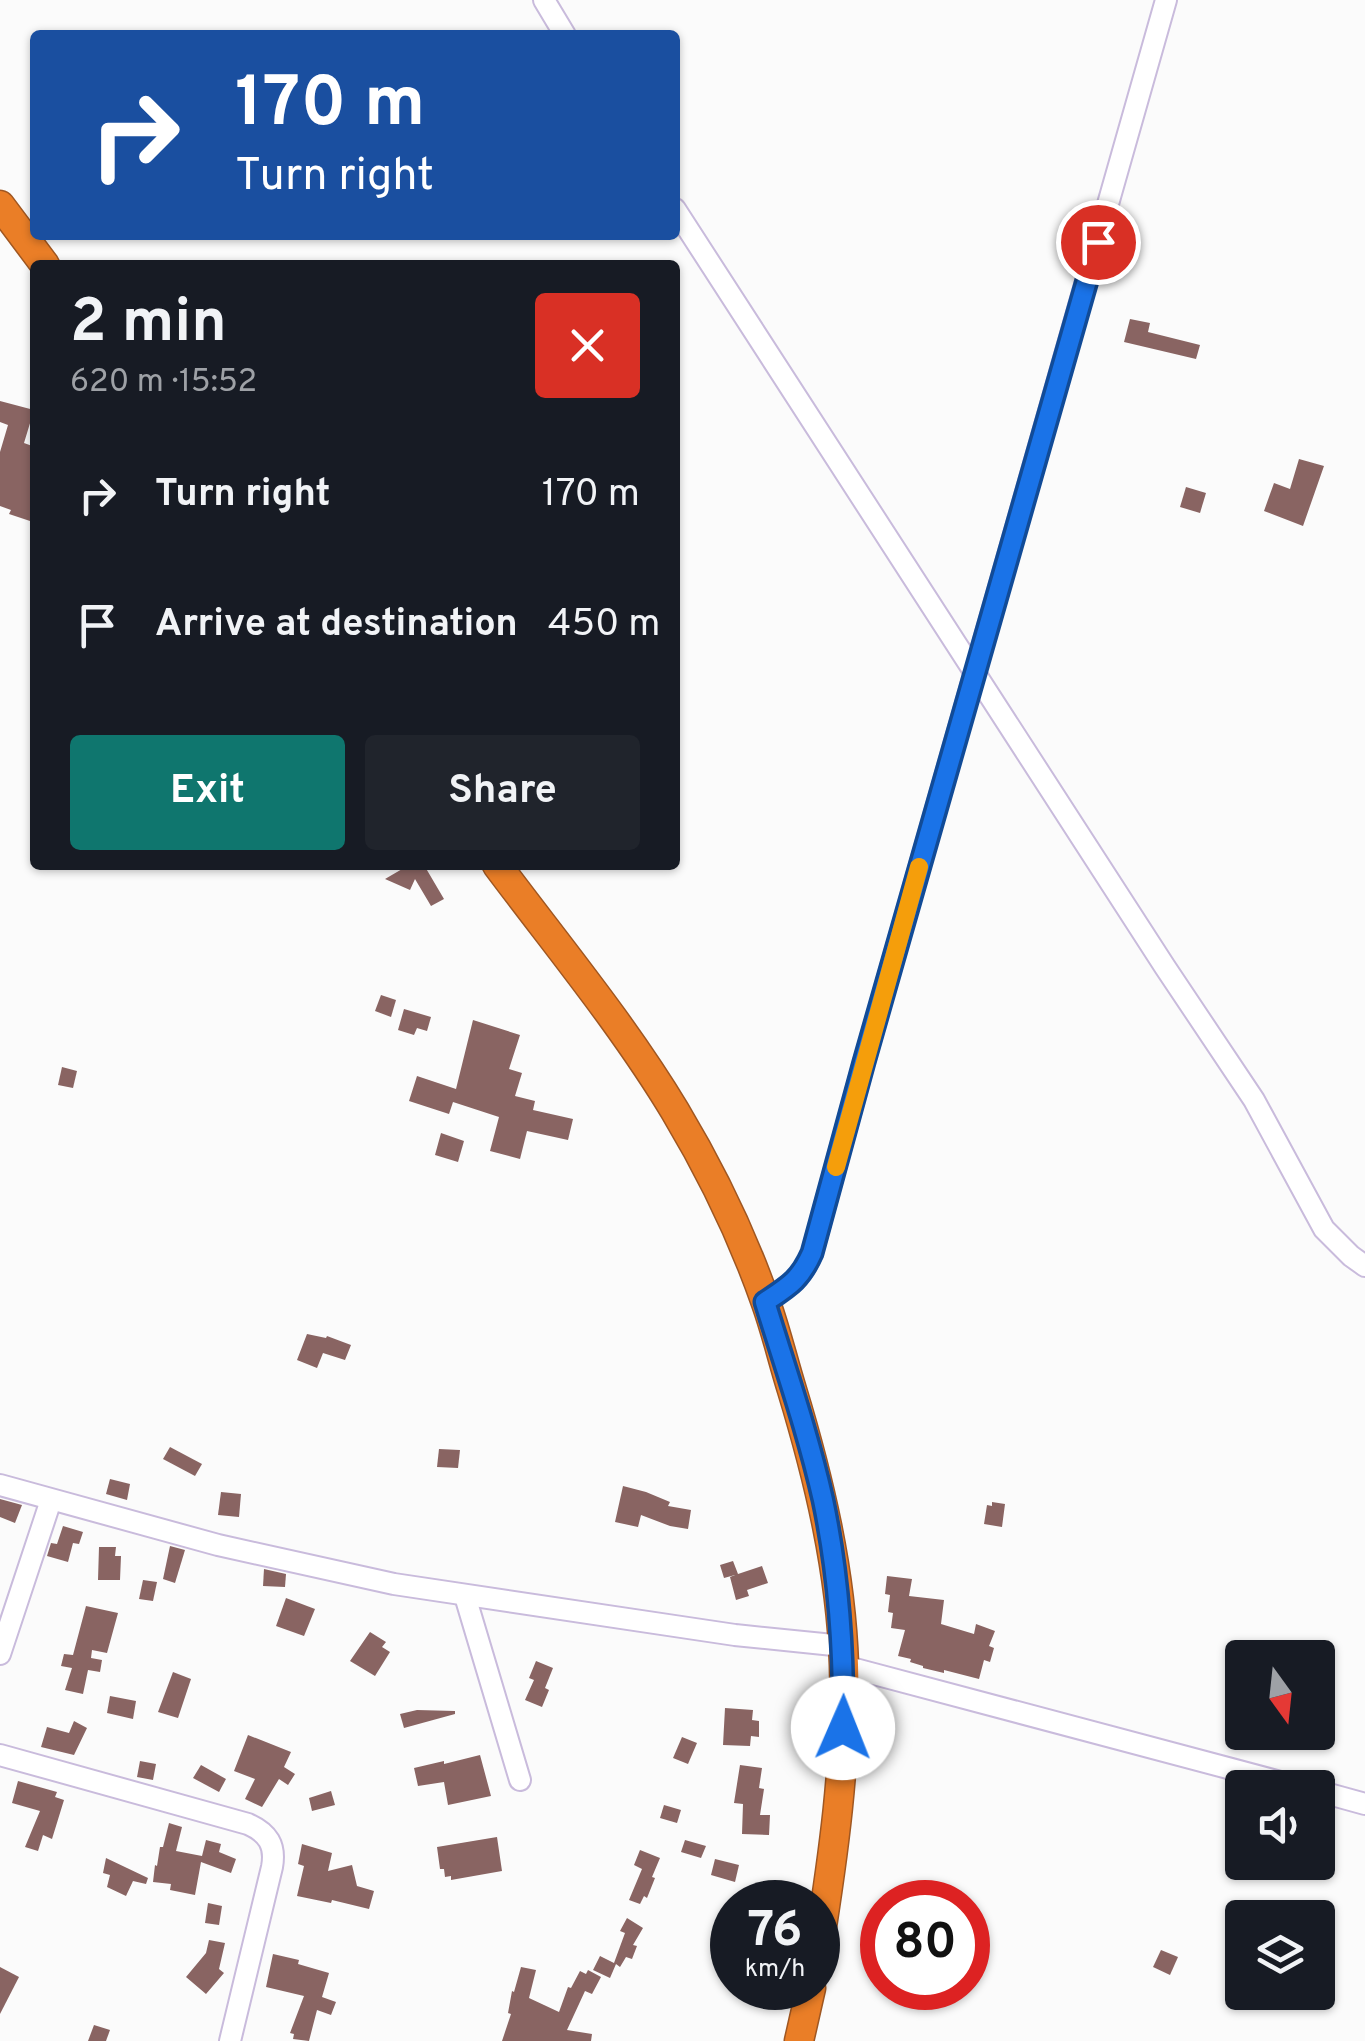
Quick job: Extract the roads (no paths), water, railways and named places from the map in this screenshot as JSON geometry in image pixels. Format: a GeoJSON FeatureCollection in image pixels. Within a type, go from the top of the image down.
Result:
{"type":"FeatureCollection","features":[{"type":"Feature","properties":{"kind":"highway"},"geometry":{"type":"LineString","coordinates":[[0,205],[41,260]]}},
{"type":"Feature","properties":{"kind":"highway"},"geometry":{"type":"LineString","coordinates":[[500,870],[675,1110],[721,1195],[765,1302],[807,1438],[836,1576],[844,1656],[841,1781],[829,1880]]}},
{"type":"Feature","properties":{"kind":"highway"},"geometry":{"type":"LineString","coordinates":[[799,2041],[806,2010]]}},
{"type":"Feature","properties":{"kind":"street"},"geometry":{"type":"LineString","coordinates":[[544,0],[562,30]]}},
{"type":"Feature","properties":{"kind":"street"},"geometry":{"type":"LineString","coordinates":[[765,1302],[796,1281],[812,1253],[1166,0]]}},
{"type":"Feature","properties":{"kind":"street"},"geometry":{"type":"LineString","coordinates":[[680,216],[1254,1100],[1314,1214],[1340,1246],[1365,1266]]}},
{"type":"Feature","properties":{"kind":"street"},"geometry":{"type":"LineString","coordinates":[[0,1485],[319,1569],[844,1656],[1240,1770]]}},
{"type":"Feature","properties":{"kind":"street"},"geometry":{"type":"LineString","coordinates":[[0,1654],[50,1500]]}},
{"type":"Feature","properties":{"kind":"street"},"geometry":{"type":"LineString","coordinates":[[465,1596],[520,1780]]}},
{"type":"Feature","properties":{"kind":"street"},"geometry":{"type":"LineString","coordinates":[[0,1756],[248,1824],[267,1836],[272,1845],[272,1867],[230,2041]]}},
{"type":"Feature","properties":{"kind":"street"},"geometry":{"type":"LineString","coordinates":[[1335,1796],[1365,1804]]}}]}
